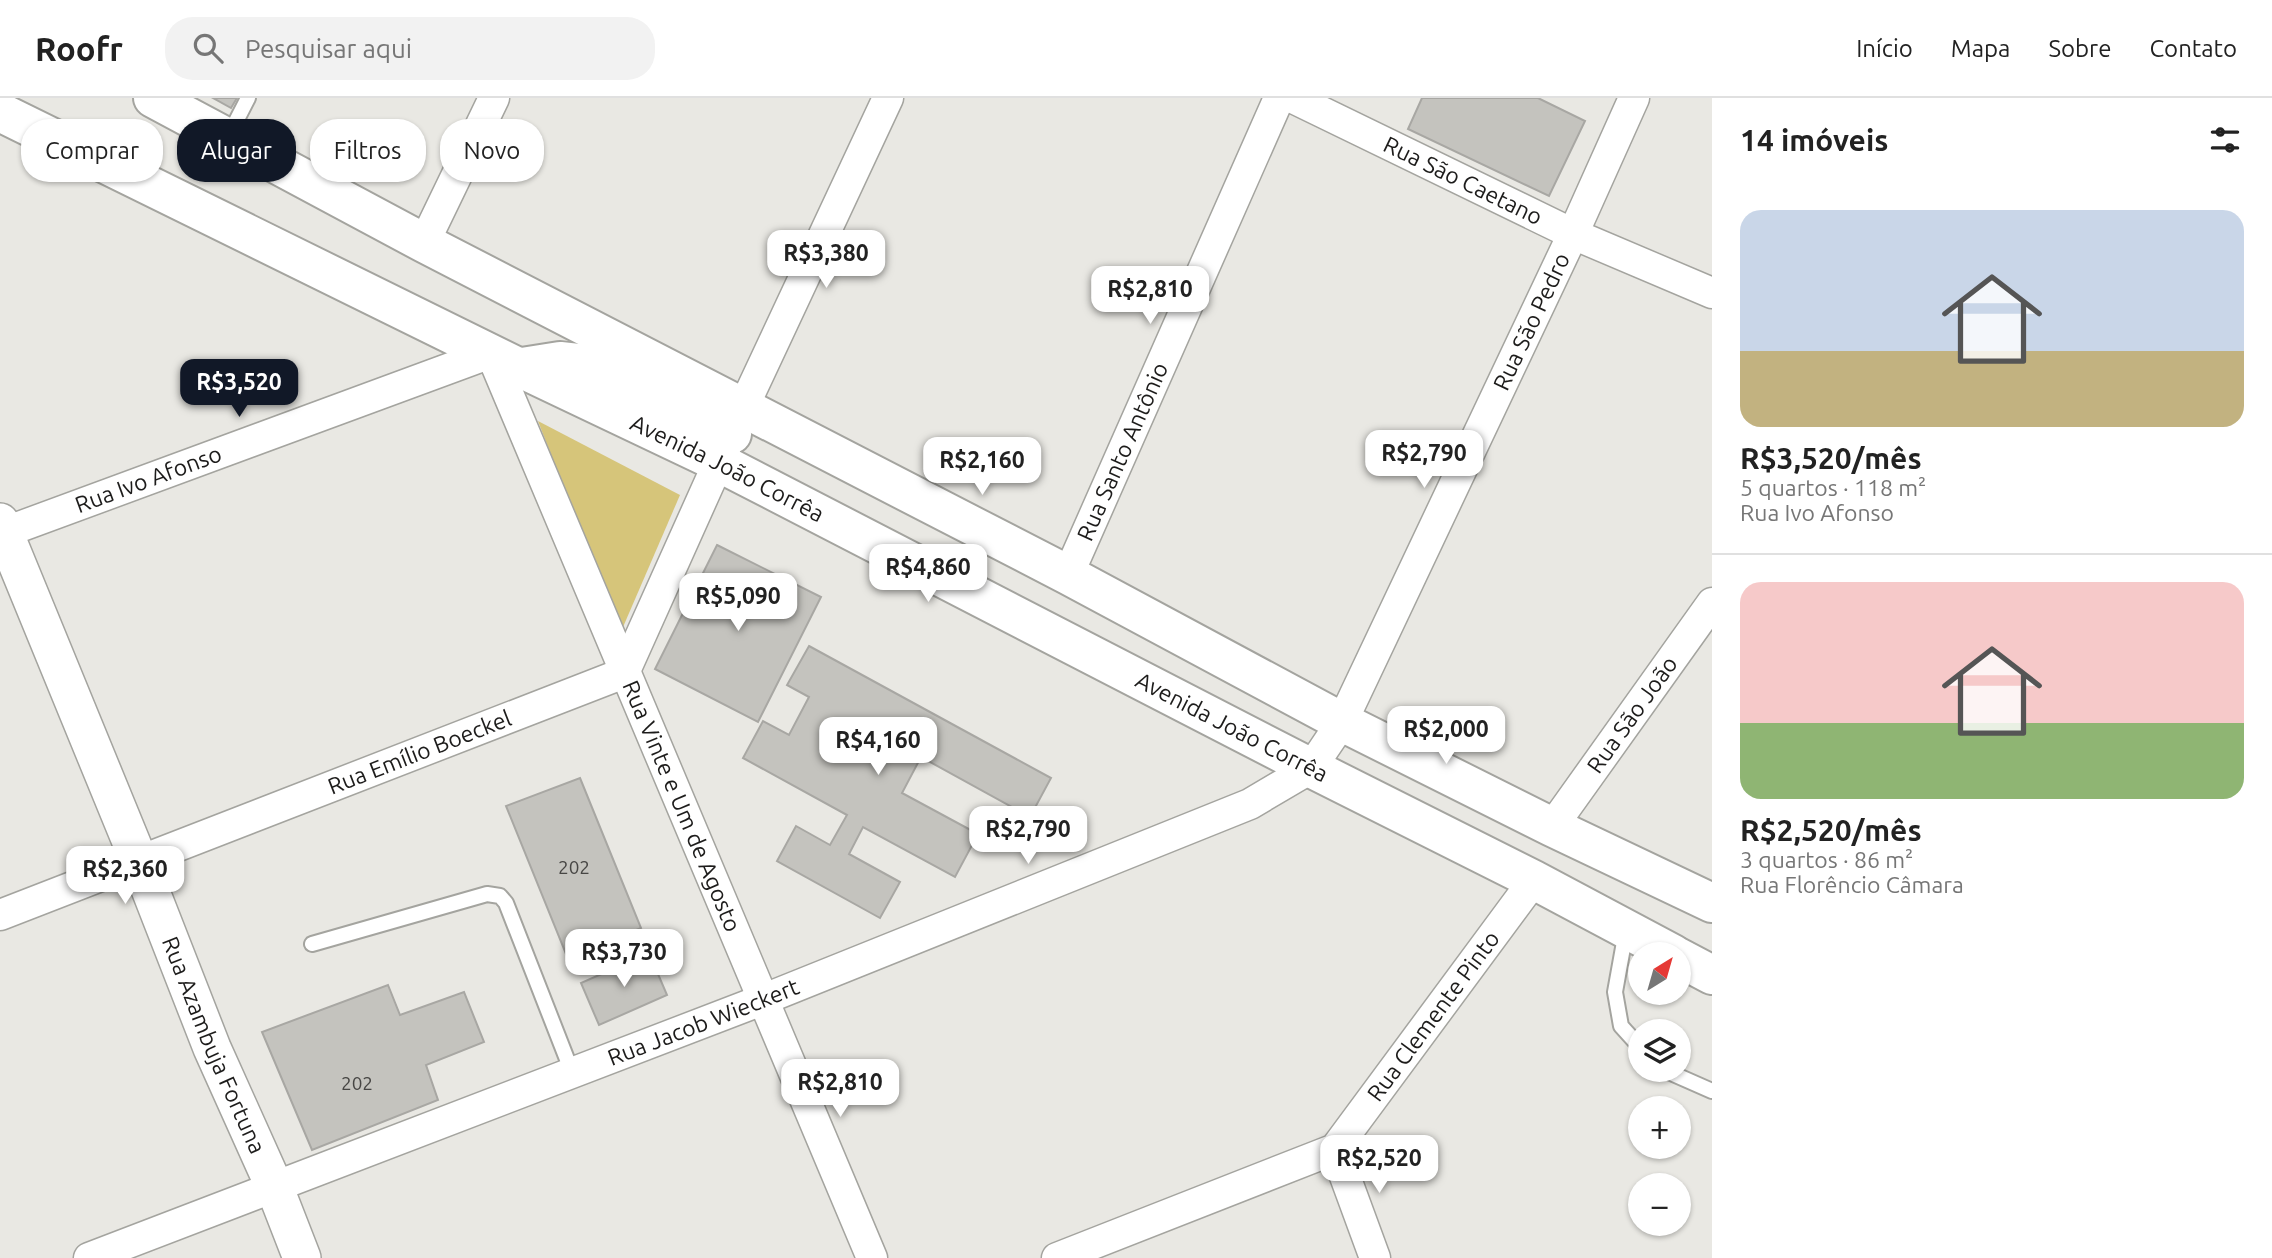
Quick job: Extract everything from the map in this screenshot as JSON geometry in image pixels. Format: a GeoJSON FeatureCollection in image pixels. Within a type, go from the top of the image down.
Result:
{"type":"FeatureCollection","features":[{"type":"Feature","properties":{"kind":"main road","name":"Avenida João Corrêa"},"geometry":{"type":"LineString","coordinates":[[153,98],[192,119]]}},
{"type":"Feature","properties":{"kind":"main road","name":"Avenida João Corrêa"},"geometry":{"type":"LineString","coordinates":[[0,112],[506,360],[732,435],[1068,575],[1534,880],[1650,942]]}},
{"type":"Feature","properties":{"kind":"main road","name":"Avenida João Corrêa"},"geometry":{"type":"LineString","coordinates":[[296,174],[425,243],[732,435],[1327,743],[1552,827],[1712,903]]}},
{"type":"Feature","properties":{"kind":"main road"},"geometry":{"type":"LineString","coordinates":[[1691,964],[1712,975]]}},
{"type":"Feature","properties":{"kind":"street"},"geometry":{"type":"LineString","coordinates":[[425,243],[494,98]]}},
{"type":"Feature","properties":{"kind":"street"},"geometry":{"type":"LineString","coordinates":[[624,673],[888,98]]}},
{"type":"Feature","properties":{"kind":"street","name":"Rua Santo Antônio"},"geometry":{"type":"LineString","coordinates":[[1068,575],[1279,98]]}},
{"type":"Feature","properties":{"kind":"street","name":"Rua São Caetano"},"geometry":{"type":"LineString","coordinates":[[1293,98],[1573,234],[1712,293]]}},
{"type":"Feature","properties":{"kind":"street","name":"Rua São Pedro"},"geometry":{"type":"LineString","coordinates":[[1327,743],[1573,234],[1634,98]]}},
{"type":"Feature","properties":{"kind":"street","name":"Rua Ivo Afonso"},"geometry":{"type":"LineString","coordinates":[[1,529],[506,360]]}},
{"type":"Feature","properties":{"kind":"street","name":"Rua Vinte e Um de Agosto"},"geometry":{"type":"LineString","coordinates":[[506,360],[624,673],[872,1258]]}},
{"type":"Feature","properties":{"kind":"street","name":"Rua Azambuja Fortuna"},"geometry":{"type":"LineString","coordinates":[[1,529],[139,861],[212,1048],[274,1186],[302,1258]]}},
{"type":"Feature","properties":{"kind":"street","name":"Rua São João"},"geometry":{"type":"LineString","coordinates":[[1552,827],[1712,603]]}},
{"type":"Feature","properties":{"kind":"street","name":"Rua Emílio Boeckel"},"geometry":{"type":"LineString","coordinates":[[0,915],[624,673]]}},
{"type":"Feature","properties":{"kind":"street","name":"Rua Jacob Wieckert"},"geometry":{"type":"LineString","coordinates":[[89,1258],[762,1000],[1250,804],[1327,743]]}},
{"type":"Feature","properties":{"kind":"street","name":"Rua Clemente Pinto"},"geometry":{"type":"LineString","coordinates":[[1335,1149],[1534,880]]}},
{"type":"Feature","properties":{"kind":"street"},"geometry":{"type":"LineString","coordinates":[[1057,1258],[1335,1149],[1376,1258]]}},
{"type":"Feature","properties":{"kind":"lane"},"geometry":{"type":"LineString","coordinates":[[238,119],[248,98]]}},
{"type":"Feature","properties":{"kind":"lane"},"geometry":{"type":"LineString","coordinates":[[312,944],[487,894],[500,896],[506,903],[572,1072]]}},
{"type":"Feature","properties":{"kind":"lane"},"geometry":{"type":"LineString","coordinates":[[1627,929],[1615,992],[1621,1026],[1628,1034]]}},
{"type":"Feature","properties":{"kind":"lane"},"geometry":{"type":"LineString","coordinates":[[1691,1082],[1712,1091]]}},
{"type":"Feature","properties":{"kind":"shaded area"},"geometry":{"type":"Polygon","coordinates":[[[538,421],[680,495],[620,634],[538,421]]]}},
{"type":"Feature","properties":{"kind":"building"},"geometry":{"type":"Polygon","coordinates":[[[213,98],[237,98],[231,108],[213,98]]]}},
{"type":"Feature","properties":{"kind":"building"},"geometry":{"type":"Polygon","coordinates":[[[1422,98],[1538,98],[1585,121],[1549,196],[1408,129],[1422,98]]]}},
{"type":"Feature","properties":{"kind":"building"},"geometry":{"type":"Polygon","coordinates":[[[717,545],[821,597],[758,722],[655,669],[717,545]]]}},
{"type":"Feature","properties":{"kind":"building"},"geometry":{"type":"Polygon","coordinates":[[[809,646],[1051,778],[1030,817],[921,757],[902,793],[978,834],[955,877],[863,827],[849,854],[900,882],[880,918],[777,861],[796,826],[830,845],[847,815],[743,758],[763,721],[789,735],[809,697],[787,685],[809,646]]]}},
{"type":"Feature","properties":{"kind":"building"},"geometry":{"type":"Polygon","coordinates":[[[580,778],[641,928],[568,959],[506,806],[580,778]]]}},
{"type":"Feature","properties":{"kind":"building"},"geometry":{"type":"Polygon","coordinates":[[[649,953],[667,995],[599,1025],[581,983],[649,953]]]}},
{"type":"Feature","properties":{"kind":"building"},"geometry":{"type":"Polygon","coordinates":[[[388,985],[400,1015],[464,992],[484,1042],[426,1065],[438,1100],[312,1150],[262,1032],[388,985]]]}}]}
